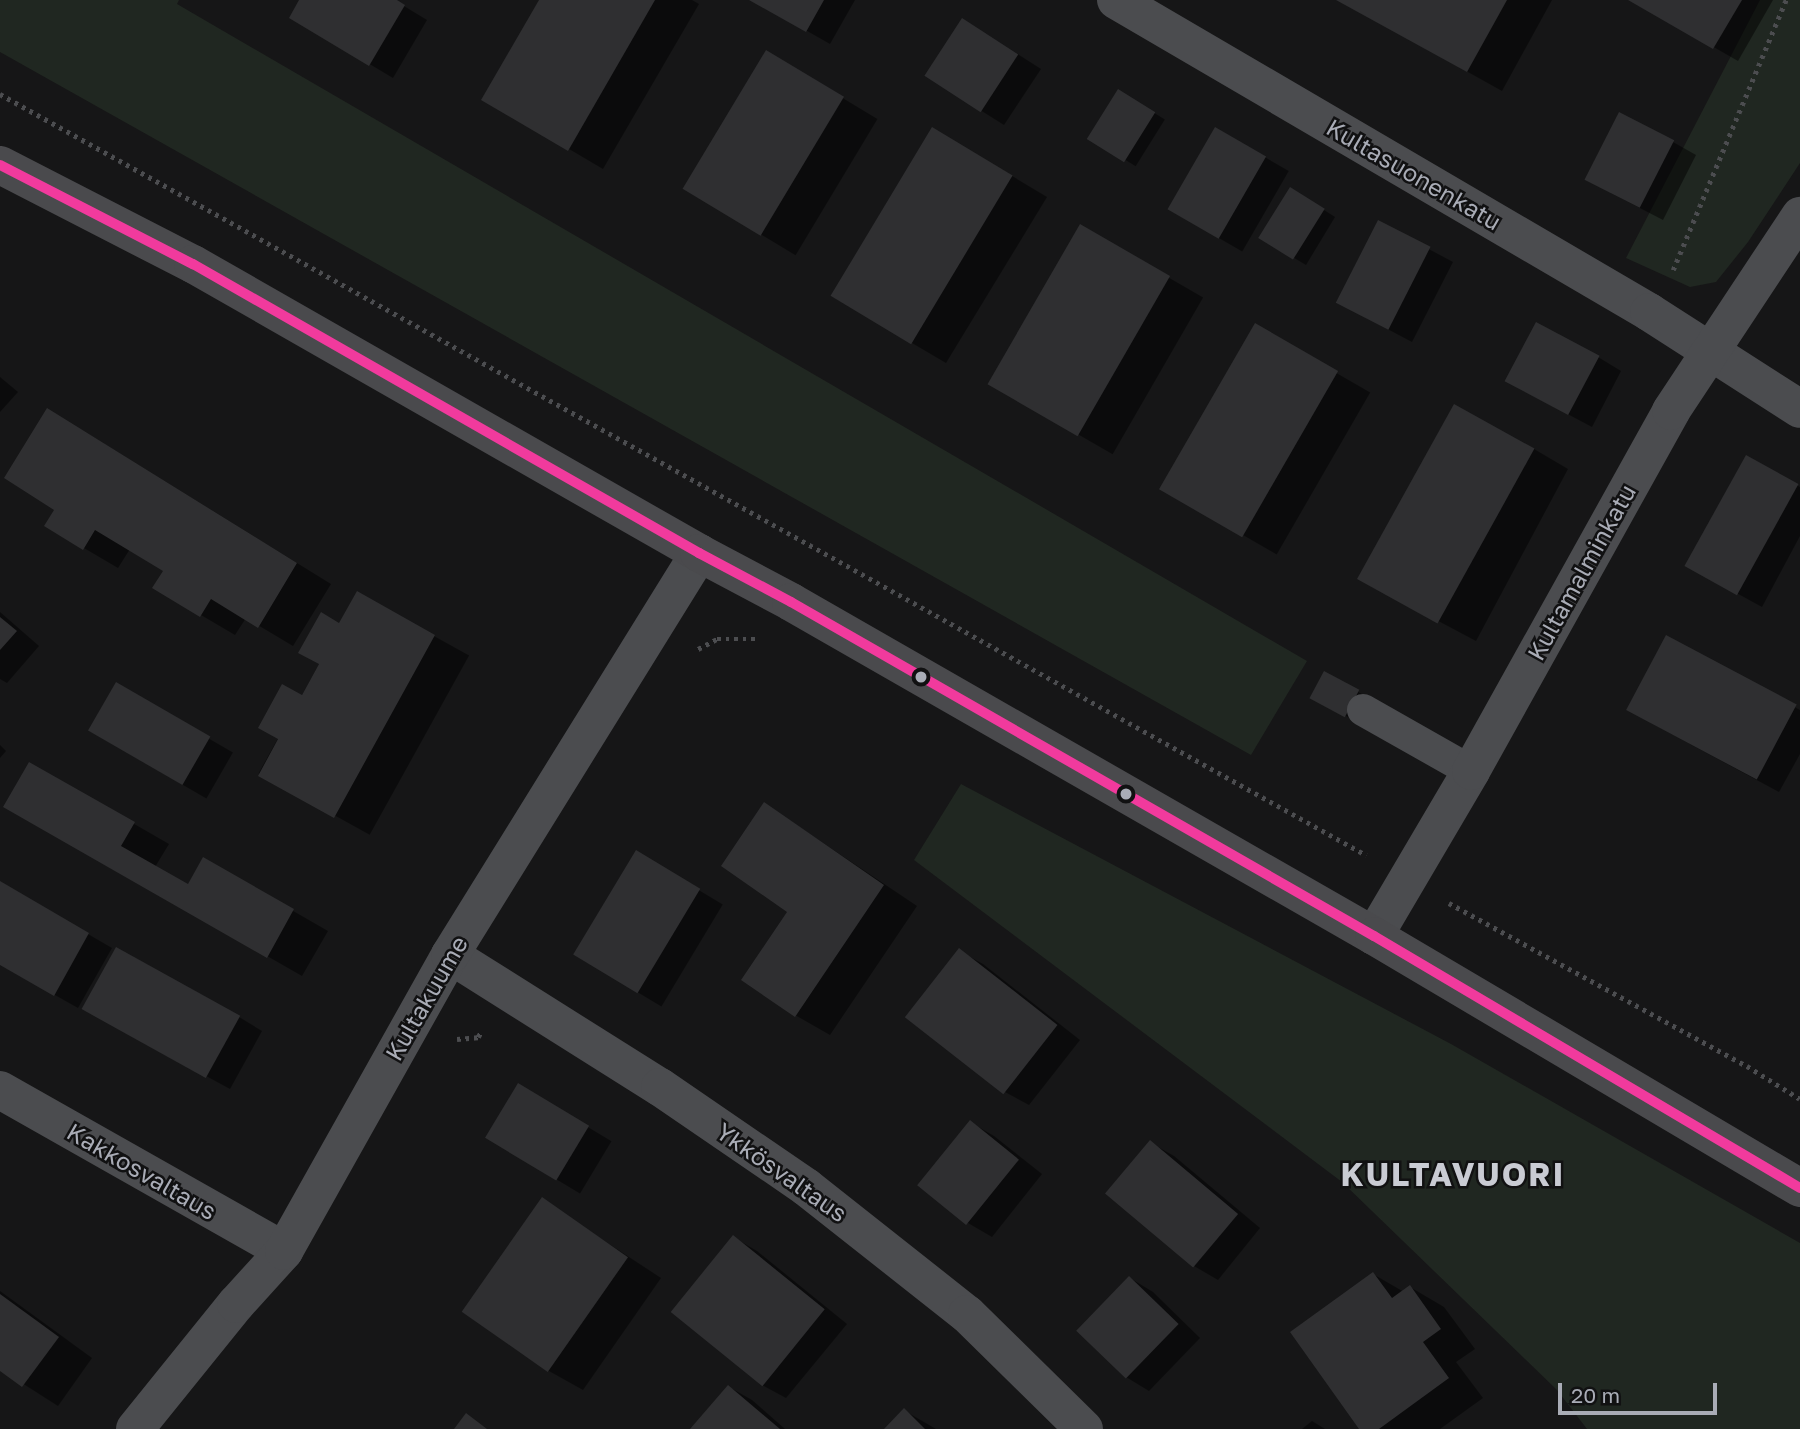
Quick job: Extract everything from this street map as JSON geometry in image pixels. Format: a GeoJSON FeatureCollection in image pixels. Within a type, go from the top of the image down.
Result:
{"type":"FeatureCollection","features":[{"type":"Feature","properties":{"kind":"street","name":"Kultasuonenkatu"},"geometry":{"type":"LineString","coordinates":[[1116,0],[1710,349],[1800,409]]}},
{"type":"Feature","properties":{"kind":"street"},"geometry":{"type":"LineString","coordinates":[[0,165],[193,264],[699,553],[803,609],[1374,936],[1800,1188]]}},
{"type":"Feature","properties":{"kind":"street","name":"Kultamalminkatu"},"geometry":{"type":"LineString","coordinates":[[1374,936],[1471,771],[1671,411],[1800,216]]}},
{"type":"Feature","properties":{"kind":"street","name":"Kultakuume"},"geometry":{"type":"LineString","coordinates":[[135,1429],[236,1304],[284,1251],[450,956],[699,553]]}},
{"type":"Feature","properties":{"kind":"street","name":"Ykkösvaltaus"},"geometry":{"type":"LineString","coordinates":[[450,956],[660,1087],[817,1196],[967,1314],[1084,1429]]}},
{"type":"Feature","properties":{"kind":"street","name":"Kakkosvaltaus"},"geometry":{"type":"LineString","coordinates":[[0,1090],[284,1251]]}},
{"type":"Feature","properties":{"kind":"lane"},"geometry":{"type":"LineString","coordinates":[[1363,710],[1471,771]]}},
{"type":"Feature","properties":{"kind":"path"},"geometry":{"type":"LineString","coordinates":[[1674,267],[1786,0]]}},
{"type":"Feature","properties":{"kind":"path"},"geometry":{"type":"LineString","coordinates":[[0,94],[1800,1099]]}},
{"type":"Feature","properties":{"kind":"shaded area"},"geometry":{"type":"Polygon","coordinates":[[[0,0],[179,0],[177,4],[1307,661],[1251,755],[0,52],[0,0]]]}},
{"type":"Feature","properties":{"kind":"shaded area"},"geometry":{"type":"Polygon","coordinates":[[[1760,0],[1800,0],[1800,163],[1748,242],[1716,282],[1690,287],[1626,258],[1760,0]]]}},
{"type":"Feature","properties":{"kind":"shaded area"},"geometry":{"type":"Polygon","coordinates":[[[961,784],[1451,1044],[1800,1243],[1800,1429],[1587,1429],[1557,1390],[1342,1182],[914,860],[961,784]]]}},
{"type":"Feature","properties":{"kind":"building"},"geometry":{"type":"Polygon","coordinates":[[[299,0],[397,0],[405,5],[369,66],[289,18],[299,0]]]}},
{"type":"Feature","properties":{"kind":"building"},"geometry":{"type":"Polygon","coordinates":[[[539,0],[655,0],[568,151],[481,100],[539,0]]]}},
{"type":"Feature","properties":{"kind":"building"},"geometry":{"type":"Polygon","coordinates":[[[749,0],[824,0],[806,32],[749,0]]]}},
{"type":"Feature","properties":{"kind":"building"},"geometry":{"type":"Polygon","coordinates":[[[1336,0],[1507,0],[1467,72],[1336,0]]]}},
{"type":"Feature","properties":{"kind":"building"},"geometry":{"type":"Polygon","coordinates":[[[1628,0],[1742,0],[1713,49],[1628,0]]]}},
{"type":"Feature","properties":{"kind":"building"},"geometry":{"type":"Polygon","coordinates":[[[962,18],[1018,54],[981,112],[924,76],[962,18]]]}},
{"type":"Feature","properties":{"kind":"building"},"geometry":{"type":"Polygon","coordinates":[[[766,50],[844,97],[761,236],[683,189],[766,50]]]}},
{"type":"Feature","properties":{"kind":"building"},"geometry":{"type":"Polygon","coordinates":[[[1118,89],[1155,112],[1124,162],[1087,139],[1118,89]]]}},
{"type":"Feature","properties":{"kind":"building"},"geometry":{"type":"Polygon","coordinates":[[[1619,112],[1674,140],[1640,208],[1584,180],[1619,112]]]}},
{"type":"Feature","properties":{"kind":"building"},"geometry":{"type":"Polygon","coordinates":[[[932,127],[1013,175],[911,344],[831,296],[932,127]]]}},
{"type":"Feature","properties":{"kind":"building"},"geometry":{"type":"Polygon","coordinates":[[[1215,127],[1266,156],[1219,239],[1168,209],[1215,127]]]}},
{"type":"Feature","properties":{"kind":"building"},"geometry":{"type":"Polygon","coordinates":[[[1290,187],[1325,209],[1293,260],[1258,238],[1290,187]]]}},
{"type":"Feature","properties":{"kind":"building"},"geometry":{"type":"Polygon","coordinates":[[[1378,220],[1431,247],[1388,330],[1336,303],[1378,220]]]}},
{"type":"Feature","properties":{"kind":"building"},"geometry":{"type":"Polygon","coordinates":[[[1080,224],[1170,276],[1078,436],[988,384],[1080,224]]]}},
{"type":"Feature","properties":{"kind":"building"},"geometry":{"type":"Polygon","coordinates":[[[1536,322],[1600,356],[1568,415],[1505,381],[1536,322]]]}},
{"type":"Feature","properties":{"kind":"building"},"geometry":{"type":"Polygon","coordinates":[[[1255,323],[1338,371],[1242,537],[1159,489],[1255,323]]]}},
{"type":"Feature","properties":{"kind":"building"},"geometry":{"type":"Polygon","coordinates":[[[1454,404],[1534,449],[1438,624],[1357,579],[1454,404]]]}},
{"type":"Feature","properties":{"kind":"building"},"geometry":{"type":"Polygon","coordinates":[[[47,408],[297,563],[258,628],[211,599],[200,617],[152,588],[163,571],[95,530],[83,550],[44,526],[54,510],[4,478],[47,408]]]}},
{"type":"Feature","properties":{"kind":"building"},"geometry":{"type":"Polygon","coordinates":[[[1746,455],[1798,484],[1737,595],[1684,566],[1746,455]]]}},
{"type":"Feature","properties":{"kind":"building"},"geometry":{"type":"Polygon","coordinates":[[[357,591],[435,635],[334,818],[258,776],[278,739],[258,728],[282,684],[302,695],[319,664],[298,653],[321,612],[339,623],[357,591]]]}},
{"type":"Feature","properties":{"kind":"building"},"geometry":{"type":"Polygon","coordinates":[[[0,617],[17,631],[0,650],[0,617]]]}},
{"type":"Feature","properties":{"kind":"building"},"geometry":{"type":"Polygon","coordinates":[[[1666,635],[1797,704],[1757,780],[1626,710],[1666,635]]]}},
{"type":"Feature","properties":{"kind":"building"},"geometry":{"type":"Polygon","coordinates":[[[1324,671],[1359,690],[1345,717],[1309,698],[1324,671]]]}},
{"type":"Feature","properties":{"kind":"building"},"geometry":{"type":"Polygon","coordinates":[[[116,682],[210,736],[182,785],[88,730],[116,682]]]}},
{"type":"Feature","properties":{"kind":"building"},"geometry":{"type":"Polygon","coordinates":[[[29,762],[135,822],[121,846],[188,884],[203,857],[294,909],[267,958],[3,807],[29,762]]]}},
{"type":"Feature","properties":{"kind":"building"},"geometry":{"type":"Polygon","coordinates":[[[764,802],[884,885],[795,1017],[741,980],[787,912],[721,866],[764,802]]]}},
{"type":"Feature","properties":{"kind":"building"},"geometry":{"type":"Polygon","coordinates":[[[636,850],[700,889],[637,993],[573,955],[636,850]]]}},
{"type":"Feature","properties":{"kind":"building"},"geometry":{"type":"Polygon","coordinates":[[[0,881],[89,933],[54,996],[0,965],[0,881]]]}},
{"type":"Feature","properties":{"kind":"building"},"geometry":{"type":"Polygon","coordinates":[[[116,947],[240,1016],[206,1078],[82,1009],[116,947]]]}},
{"type":"Feature","properties":{"kind":"building"},"geometry":{"type":"Polygon","coordinates":[[[959,948],[1058,1025],[1003,1094],[905,1017],[959,948]]]}},
{"type":"Feature","properties":{"kind":"building"},"geometry":{"type":"Polygon","coordinates":[[[518,1083],[589,1126],[556,1181],[485,1138],[518,1083]]]}},
{"type":"Feature","properties":{"kind":"building"},"geometry":{"type":"Polygon","coordinates":[[[970,1120],[1019,1160],[966,1225],[917,1185],[970,1120]]]}},
{"type":"Feature","properties":{"kind":"building"},"geometry":{"type":"Polygon","coordinates":[[[1150,1140],[1238,1214],[1193,1268],[1105,1194],[1150,1140]]]}},
{"type":"Feature","properties":{"kind":"building"},"geometry":{"type":"Polygon","coordinates":[[[542,1197],[628,1257],[548,1372],[462,1312],[542,1197]]]}},
{"type":"Feature","properties":{"kind":"building"},"geometry":{"type":"Polygon","coordinates":[[[733,1235],[825,1309],[762,1386],[671,1312],[733,1235]]]}},
{"type":"Feature","properties":{"kind":"building"},"geometry":{"type":"Polygon","coordinates":[[[1373,1272],[1392,1298],[1410,1285],[1441,1329],[1423,1342],[1449,1378],[1379,1429],[1359,1429],[1290,1332],[1373,1272]]]}},
{"type":"Feature","properties":{"kind":"building"},"geometry":{"type":"Polygon","coordinates":[[[1129,1276],[1179,1324],[1126,1379],[1076,1331],[1129,1276]]]}},
{"type":"Feature","properties":{"kind":"building"},"geometry":{"type":"Polygon","coordinates":[[[0,1294],[59,1337],[22,1387],[0,1371],[0,1294]]]}},
{"type":"Feature","properties":{"kind":"building"},"geometry":{"type":"Polygon","coordinates":[[[728,1385],[780,1429],[690,1429],[728,1385]]]}},
{"type":"Feature","properties":{"kind":"building"},"geometry":{"type":"Polygon","coordinates":[[[904,1408],[925,1429],[884,1429],[904,1408]]]}},
{"type":"Feature","properties":{"kind":"building"},"geometry":{"type":"Polygon","coordinates":[[[466,1413],[487,1429],[454,1429],[466,1413]]]}},
{"type":"Feature","properties":{"kind":"transit line"},"geometry":{"type":"LineString","coordinates":[[0,165],[193,264],[699,553],[791,602],[1374,936],[1800,1188]]}},
{"type":"Feature","properties":{"kind":"district","name":"KULTAVUORI"},"geometry":{"type":"Point","coordinates":[1453,1174]}}]}
